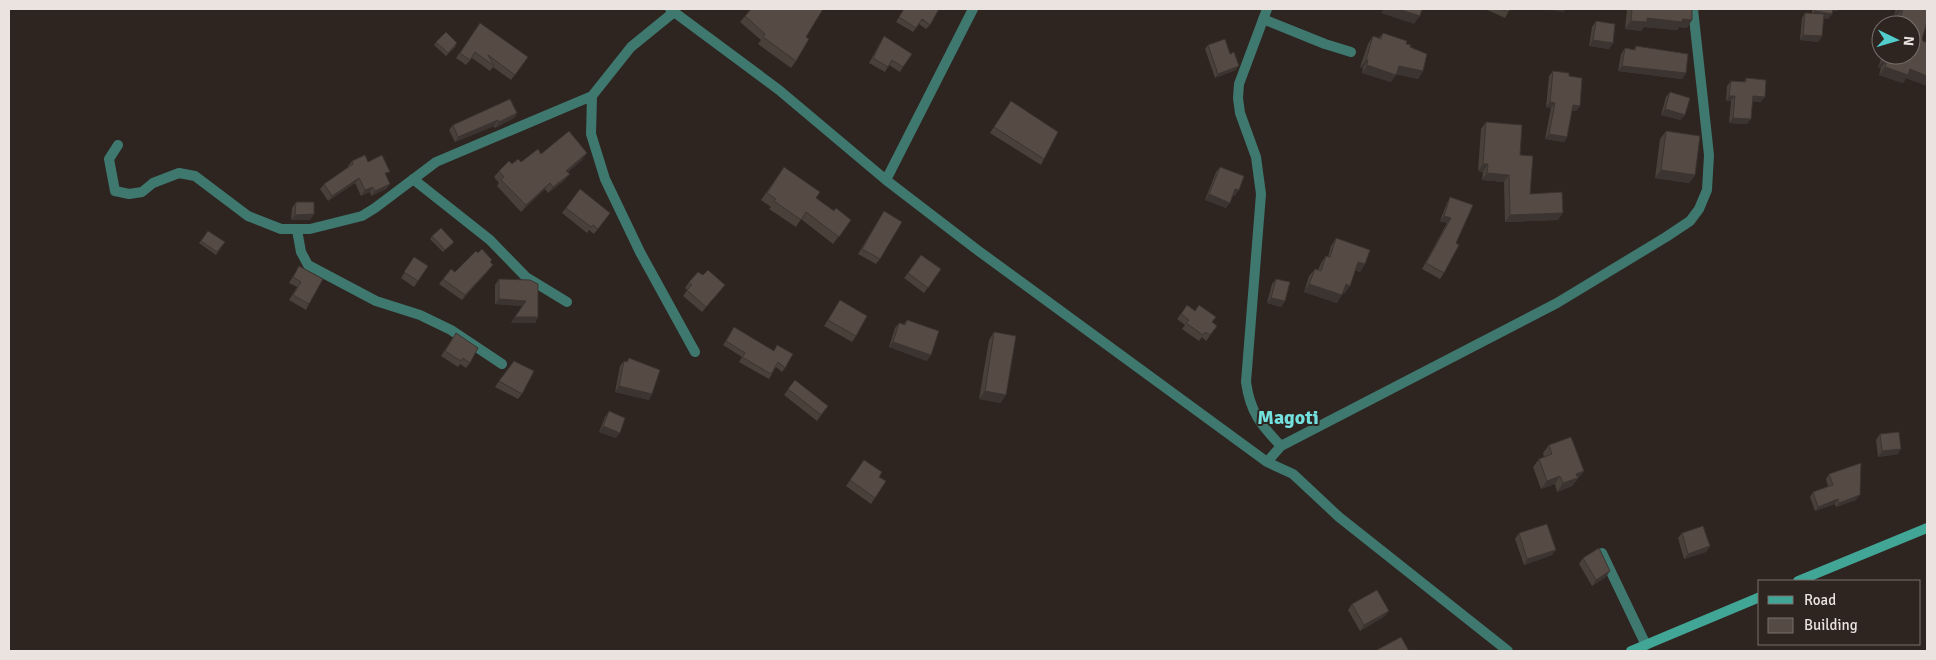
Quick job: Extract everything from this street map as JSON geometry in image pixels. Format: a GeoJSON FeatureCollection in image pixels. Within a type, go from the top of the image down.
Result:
{"type":"FeatureCollection","features":[{"type":"Feature","properties":{"kind":"street"},"geometry":{"type":"LineString","coordinates":[[886,180],[974,9]]}},
{"type":"Feature","properties":{"kind":"street"},"geometry":{"type":"LineString","coordinates":[[1267,462],[1281,446],[1557,302],[1666,237],[1690,220],[1708,190],[1709,156],[1693,9]]}},
{"type":"Feature","properties":{"kind":"street"},"geometry":{"type":"LineString","coordinates":[[118,145],[109,158],[115,191],[129,194],[142,192],[153,183],[179,173],[195,176],[248,216],[268,226],[287,230],[310,229],[362,216],[436,162],[592,96],[631,47],[672,10],[779,90],[886,180],[1267,462],[1293,474],[1339,518],[1508,651]]}},
{"type":"Feature","properties":{"kind":"street"},"geometry":{"type":"LineString","coordinates":[[1281,446],[1258,421],[1251,406],[1246,382],[1261,194],[1256,156],[1241,119],[1238,98],[1239,84],[1265,14],[1325,44],[1351,52]]}},
{"type":"Feature","properties":{"kind":"street"},"geometry":{"type":"LineString","coordinates":[[592,96],[592,134],[605,179],[640,252],[695,352]]}},
{"type":"Feature","properties":{"kind":"street"},"geometry":{"type":"LineString","coordinates":[[413,179],[490,240],[526,277],[567,302]]}},
{"type":"Feature","properties":{"kind":"street"},"geometry":{"type":"LineString","coordinates":[[297,230],[301,252],[308,265],[376,301],[420,315],[451,330],[502,364]]}},
{"type":"Feature","properties":{"kind":"street"},"geometry":{"type":"LineString","coordinates":[[1800,580],[1927,528]]}},
{"type":"Feature","properties":{"kind":"street"},"geometry":{"type":"LineString","coordinates":[[1602,553],[1646,645]]}},
{"type":"Feature","properties":{"kind":"street"},"geometry":{"type":"LineString","coordinates":[[1632,651],[1758,598]]}},
{"type":"Feature","properties":{"kind":"building"},"geometry":{"type":"Polygon","coordinates":[[[751,9],[823,9],[806,37],[809,39],[796,61],[763,37],[765,34],[745,16],[751,9]]]}},
{"type":"Feature","properties":{"kind":"building"},"geometry":{"type":"Polygon","coordinates":[[[904,9],[939,9],[930,25],[922,19],[916,28],[899,17],[904,9]]]}},
{"type":"Feature","properties":{"kind":"building"},"geometry":{"type":"Polygon","coordinates":[[[1398,9],[1422,9],[1420,16],[1398,9]]]}},
{"type":"Feature","properties":{"kind":"building"},"geometry":{"type":"Polygon","coordinates":[[[1632,9],[1692,9],[1692,20],[1683,19],[1682,22],[1647,18],[1647,22],[1631,21],[1632,9]]]}},
{"type":"Feature","properties":{"kind":"building"},"geometry":{"type":"Polygon","coordinates":[[[1815,9],[1833,9],[1832,14],[1815,11],[1815,9]]]}},
{"type":"Feature","properties":{"kind":"building"},"geometry":{"type":"Polygon","coordinates":[[[1903,9],[1927,9],[1927,22],[1922,39],[1927,43],[1927,76],[1910,69],[1908,75],[1885,67],[1886,65],[1921,65],[1921,15],[1901,15],[1903,9]]]}},
{"type":"Feature","properties":{"kind":"building"},"geometry":{"type":"Polygon","coordinates":[[[1805,13],[1824,14],[1822,36],[1803,35],[1805,13]]]}},
{"type":"Feature","properties":{"kind":"building"},"geometry":{"type":"Polygon","coordinates":[[[1596,21],[1615,24],[1613,43],[1593,40],[1596,21]]]}},
{"type":"Feature","properties":{"kind":"building"},"geometry":{"type":"Polygon","coordinates":[[[480,23],[528,57],[515,75],[488,55],[494,66],[475,52],[470,60],[460,53],[480,23]]]}},
{"type":"Feature","properties":{"kind":"building"},"geometry":{"type":"Polygon","coordinates":[[[446,32],[457,43],[448,53],[436,42],[446,32]]]}},
{"type":"Feature","properties":{"kind":"building"},"geometry":{"type":"Polygon","coordinates":[[[1383,33],[1407,41],[1406,44],[1411,45],[1410,47],[1427,54],[1423,71],[1399,66],[1396,75],[1367,65],[1368,60],[1366,60],[1373,36],[1381,39],[1383,33]]]}},
{"type":"Feature","properties":{"kind":"building"},"geometry":{"type":"Polygon","coordinates":[[[884,36],[912,54],[903,67],[892,60],[888,67],[873,58],[884,36]]]}},
{"type":"Feature","properties":{"kind":"building"},"geometry":{"type":"Polygon","coordinates":[[[1225,39],[1230,54],[1234,52],[1239,66],[1218,74],[1208,45],[1225,39]]]}},
{"type":"Feature","properties":{"kind":"building"},"geometry":{"type":"Polygon","coordinates":[[[1636,46],[1688,54],[1686,73],[1622,66],[1625,48],[1635,50],[1636,46]]]}},
{"type":"Feature","properties":{"kind":"building"},"geometry":{"type":"Polygon","coordinates":[[[1553,71],[1569,73],[1569,76],[1582,78],[1580,106],[1573,105],[1567,137],[1549,134],[1555,103],[1550,102],[1553,71]]]}},
{"type":"Feature","properties":{"kind":"building"},"geometry":{"type":"Polygon","coordinates":[[[1746,78],[1766,80],[1765,97],[1753,96],[1751,119],[1733,118],[1735,96],[1729,96],[1731,81],[1746,82],[1746,78]]]}},
{"type":"Feature","properties":{"kind":"building"},"geometry":{"type":"Polygon","coordinates":[[[1670,92],[1690,98],[1685,115],[1665,109],[1670,92]]]}},
{"type":"Feature","properties":{"kind":"building"},"geometry":{"type":"Polygon","coordinates":[[[510,99],[517,113],[499,122],[498,120],[458,137],[453,125],[510,99]]]}},
{"type":"Feature","properties":{"kind":"building"},"geometry":{"type":"Polygon","coordinates":[[[1011,101],[1058,132],[1044,159],[994,127],[1011,101]]]}},
{"type":"Feature","properties":{"kind":"building"},"geometry":{"type":"Polygon","coordinates":[[[1486,122],[1522,125],[1520,155],[1533,156],[1530,194],[1562,192],[1563,213],[1510,215],[1509,175],[1487,173],[1488,164],[1483,164],[1486,122]]]}},
{"type":"Feature","properties":{"kind":"building"},"geometry":{"type":"Polygon","coordinates":[[[569,131],[587,153],[566,171],[570,174],[553,187],[550,183],[526,205],[501,180],[504,177],[499,171],[509,161],[512,164],[518,159],[521,162],[538,149],[541,154],[569,131]]]}},
{"type":"Feature","properties":{"kind":"building"},"geometry":{"type":"Polygon","coordinates":[[[1666,131],[1700,136],[1695,175],[1661,170],[1666,131]]]}},
{"type":"Feature","properties":{"kind":"building"},"geometry":{"type":"Polygon","coordinates":[[[365,155],[368,162],[382,155],[390,172],[385,173],[390,184],[375,191],[373,187],[365,190],[359,178],[332,196],[324,184],[353,164],[352,161],[365,155]]]}},
{"type":"Feature","properties":{"kind":"building"},"geometry":{"type":"Polygon","coordinates":[[[784,167],[820,192],[816,198],[834,211],[836,208],[851,220],[839,237],[806,212],[801,220],[774,201],[776,199],[767,193],[784,167]]]}},
{"type":"Feature","properties":{"kind":"building"},"geometry":{"type":"Polygon","coordinates":[[[1220,167],[1244,176],[1239,190],[1235,189],[1230,203],[1209,194],[1220,167]]]}},
{"type":"Feature","properties":{"kind":"building"},"geometry":{"type":"Polygon","coordinates":[[[580,189],[610,213],[598,229],[593,225],[591,227],[566,208],[580,189]]]}},
{"type":"Feature","properties":{"kind":"building"},"geometry":{"type":"Polygon","coordinates":[[[1450,197],[1473,205],[1456,243],[1459,245],[1444,273],[1426,263],[1451,218],[1444,216],[1450,197]]]}},
{"type":"Feature","properties":{"kind":"building"},"geometry":{"type":"Polygon","coordinates":[[[296,202],[314,202],[314,214],[295,215],[296,202]]]}},
{"type":"Feature","properties":{"kind":"building"},"geometry":{"type":"Polygon","coordinates":[[[884,211],[902,222],[880,259],[862,249],[884,211]]]}},
{"type":"Feature","properties":{"kind":"building"},"geometry":{"type":"Polygon","coordinates":[[[441,228],[454,242],[445,250],[432,236],[441,228]]]}},
{"type":"Feature","properties":{"kind":"building"},"geometry":{"type":"Polygon","coordinates":[[[208,231],[225,242],[217,252],[201,241],[208,231]]]}},
{"type":"Feature","properties":{"kind":"building"},"geometry":{"type":"Polygon","coordinates":[[[1336,238],[1370,250],[1365,264],[1358,262],[1350,286],[1346,284],[1342,295],[1309,284],[1315,269],[1321,271],[1326,256],[1330,257],[1336,238]]]}},
{"type":"Feature","properties":{"kind":"building"},"geometry":{"type":"Polygon","coordinates":[[[482,249],[492,260],[490,262],[493,265],[465,295],[443,279],[451,269],[455,272],[476,251],[478,253],[482,249]]]}},
{"type":"Feature","properties":{"kind":"building"},"geometry":{"type":"Polygon","coordinates":[[[921,255],[941,269],[928,288],[908,273],[921,255]]]}},
{"type":"Feature","properties":{"kind":"building"},"geometry":{"type":"Polygon","coordinates":[[[414,257],[428,266],[418,281],[404,272],[414,257]]]}},
{"type":"Feature","properties":{"kind":"building"},"geometry":{"type":"Polygon","coordinates":[[[299,266],[323,279],[309,304],[293,295],[301,282],[293,277],[299,266]]]}},
{"type":"Feature","properties":{"kind":"building"},"geometry":{"type":"Polygon","coordinates":[[[708,270],[725,285],[706,307],[687,290],[692,285],[689,282],[698,272],[703,275],[708,270]]]}},
{"type":"Feature","properties":{"kind":"building"},"geometry":{"type":"Polygon","coordinates":[[[499,279],[530,280],[538,284],[538,317],[515,317],[526,301],[499,299],[499,279]]]}},
{"type":"Feature","properties":{"kind":"building"},"geometry":{"type":"Polygon","coordinates":[[[1276,279],[1290,282],[1285,301],[1271,298],[1276,279]]]}},
{"type":"Feature","properties":{"kind":"building"},"geometry":{"type":"Polygon","coordinates":[[[840,300],[867,316],[856,336],[828,320],[840,300]]]}},
{"type":"Feature","properties":{"kind":"building"},"geometry":{"type":"Polygon","coordinates":[[[1187,305],[1195,311],[1199,305],[1216,317],[1212,322],[1217,326],[1210,335],[1205,332],[1203,335],[1186,323],[1189,320],[1181,314],[1187,305]]]}},
{"type":"Feature","properties":{"kind":"building"},"geometry":{"type":"Polygon","coordinates":[[[907,320],[939,331],[931,355],[893,342],[899,323],[905,325],[907,320]]]}},
{"type":"Feature","properties":{"kind":"building"},"geometry":{"type":"Polygon","coordinates":[[[734,327],[774,351],[777,345],[793,354],[785,368],[778,362],[771,374],[742,357],[745,353],[726,341],[734,327]]]}},
{"type":"Feature","properties":{"kind":"building"},"geometry":{"type":"Polygon","coordinates":[[[994,332],[1016,336],[1006,395],[985,391],[994,332]]]}},
{"type":"Feature","properties":{"kind":"building"},"geometry":{"type":"Polygon","coordinates":[[[456,333],[478,348],[470,363],[463,358],[461,361],[445,351],[456,333]]]}},
{"type":"Feature","properties":{"kind":"building"},"geometry":{"type":"Polygon","coordinates":[[[629,358],[660,370],[652,394],[619,386],[624,361],[627,362],[629,358]]]}},
{"type":"Feature","properties":{"kind":"building"},"geometry":{"type":"Polygon","coordinates":[[[514,361],[534,371],[522,394],[499,381],[514,361]]]}},
{"type":"Feature","properties":{"kind":"building"},"geometry":{"type":"Polygon","coordinates":[[[795,380],[828,406],[821,415],[788,389],[795,380]]]}},
{"type":"Feature","properties":{"kind":"building"},"geometry":{"type":"Polygon","coordinates":[[[609,411],[625,418],[620,433],[603,426],[609,411]]]}},
{"type":"Feature","properties":{"kind":"building"},"geometry":{"type":"Polygon","coordinates":[[[1899,432],[1901,449],[1882,451],[1880,434],[1899,432]]]}},
{"type":"Feature","properties":{"kind":"building"},"geometry":{"type":"Polygon","coordinates":[[[1571,437],[1584,471],[1576,474],[1578,478],[1563,483],[1560,476],[1547,481],[1539,459],[1552,454],[1549,445],[1571,437]]]}},
{"type":"Feature","properties":{"kind":"building"},"geometry":{"type":"Polygon","coordinates":[[[864,460],[882,472],[879,477],[886,481],[875,498],[850,480],[864,460]]]}},
{"type":"Feature","properties":{"kind":"building"},"geometry":{"type":"Polygon","coordinates":[[[1861,463],[1860,495],[1839,503],[1838,499],[1818,507],[1813,492],[1833,485],[1829,474],[1861,463]]]}},
{"type":"Feature","properties":{"kind":"building"},"geometry":{"type":"Polygon","coordinates":[[[1547,524],[1556,550],[1527,559],[1519,533],[1547,524]]]}},
{"type":"Feature","properties":{"kind":"building"},"geometry":{"type":"Polygon","coordinates":[[[1703,526],[1710,546],[1688,554],[1682,533],[1703,526]]]}},
{"type":"Feature","properties":{"kind":"building"},"geometry":{"type":"Polygon","coordinates":[[[1599,548],[1610,571],[1596,580],[1583,558],[1599,548]]]}},
{"type":"Feature","properties":{"kind":"building"},"geometry":{"type":"Polygon","coordinates":[[[1377,590],[1389,611],[1364,625],[1352,604],[1377,590]]]}},
{"type":"Feature","properties":{"kind":"building"},"geometry":{"type":"Polygon","coordinates":[[[1401,637],[1409,651],[1375,651],[1401,637]]]}},
{"type":"Feature","properties":{"kind":"district","name":"Magoti"},"geometry":{"type":"Point","coordinates":[1288,417]}}]}
